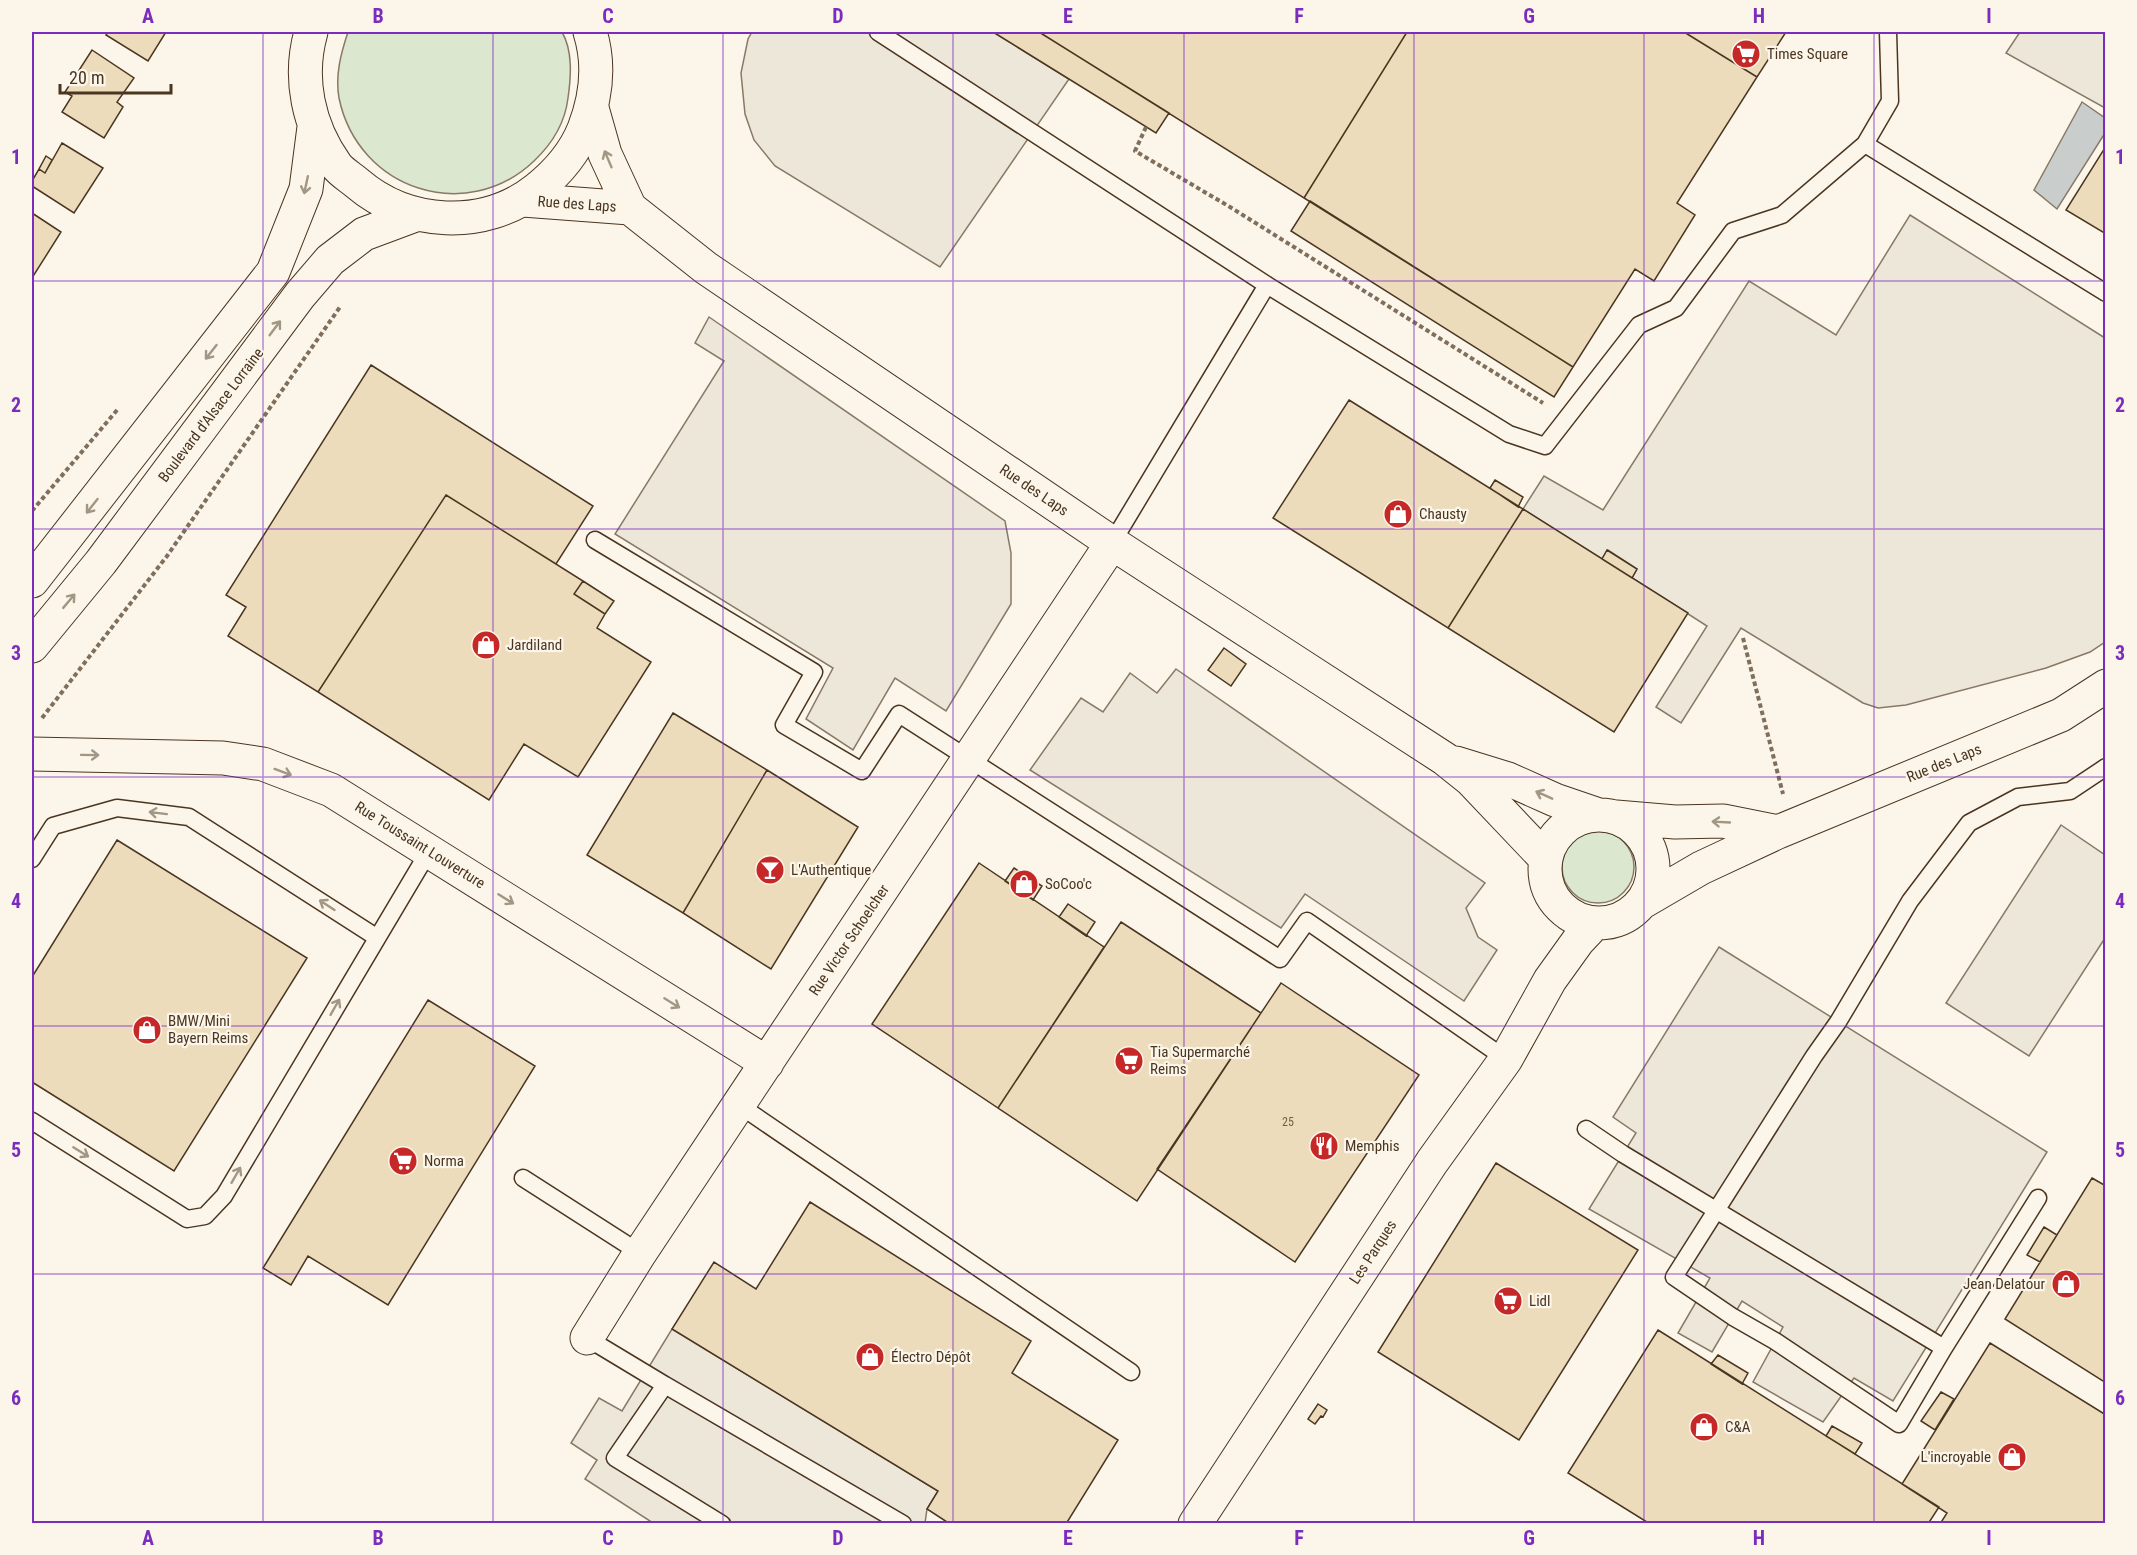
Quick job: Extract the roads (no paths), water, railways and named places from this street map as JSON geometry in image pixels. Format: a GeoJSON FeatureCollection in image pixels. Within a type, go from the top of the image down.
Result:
{"type":"FeatureCollection","features":[{"type":"Feature","properties":{"kind":"street"},"geometry":{"type":"LineString","coordinates":[[303,38],[305,89],[314,127],[337,166],[372,197],[415,215],[452,219],[489,214],[523,200],[554,176],[577,145],[592,108],[596,71],[590,32]]}},
{"type":"Feature","properties":{"kind":"street","name":"Rue des Laps"},"geometry":{"type":"LineString","coordinates":[[592,108],[605,154],[630,208],[706,268],[1112,543],[1446,759],[1470,779],[1546,859]]}},
{"type":"Feature","properties":{"kind":"street"},"geometry":{"type":"LineString","coordinates":[[32,581],[273,272],[306,189],[314,127]]}},
{"type":"Feature","properties":{"kind":"street","name":"Rue des Laps"},"geometry":{"type":"LineString","coordinates":[[523,200],[630,208]]}},
{"type":"Feature","properties":{"kind":"street","name":"Boulevard d'Alsace Lorraine"},"geometry":{"type":"LineString","coordinates":[[32,646],[101,562],[300,295],[330,260],[364,234],[415,215]]}},
{"type":"Feature","properties":{"kind":"street","name":"Rue Victor Schoelcher"},"geometry":{"type":"LineString","coordinates":[[587,1338],[640,1253],[1112,543]]}},
{"type":"Feature","properties":{"kind":"street","name":"Rue des Laps"},"geometry":{"type":"LineString","coordinates":[[1641,903],[1701,868],[1785,829],[2061,715],[2101,696]]}},
{"type":"Feature","properties":{"kind":"street","name":"Rue Toussaint Louverture"},"geometry":{"type":"LineString","coordinates":[[33,740],[223,758],[263,764],[331,790],[767,1063]]}},
{"type":"Feature","properties":{"kind":"street","name":"Rue des Laps"},"geometry":{"type":"LineString","coordinates":[[1446,759],[1508,779],[1555,800],[1607,816],[1675,822],[1723,821],[1785,829]]}},
{"type":"Feature","properties":{"kind":"street"},"geometry":{"type":"LineString","coordinates":[[1607,816],[1638,831],[1651,854],[1652,879],[1641,903],[1632,912],[1608,923],[1595,923],[1580,920],[1565,912],[1554,900],[1546,881],[1546,859],[1552,842],[1564,827],[1581,818],[1607,816]]}},
{"type":"Feature","properties":{"kind":"street","name":"Les Parques"},"geometry":{"type":"LineString","coordinates":[[1550,980],[1558,930],[1554,900]]}},
{"type":"Feature","properties":{"kind":"street","name":"Les Parques"},"geometry":{"type":"LineString","coordinates":[[1195,1524],[1432,1161],[1506,1059],[1550,980],[1578,941],[1595,923]]}},
{"type":"Feature","properties":{"kind":"lane"},"geometry":{"type":"LineString","coordinates":[[878,32],[1267,285],[1509,434],[1545,447],[1639,325],[1676,308],[1733,231],[1782,215],[1865,144],[1890,101],[1888,32]]}},
{"type":"Feature","properties":{"kind":"lane"},"geometry":{"type":"LineString","coordinates":[[1865,144],[2106,293]]}},
{"type":"Feature","properties":{"kind":"lane"},"geometry":{"type":"LineString","coordinates":[[1112,543],[1267,285]]}},
{"type":"Feature","properties":{"kind":"lane"},"geometry":{"type":"LineString","coordinates":[[595,540],[814,672],[784,724],[862,771],[899,714],[1280,959],[1307,921],[1506,1059]]}},
{"type":"Feature","properties":{"kind":"lane"},"geometry":{"type":"LineString","coordinates":[[2038,1197],[1899,1424],[1674,1277],[1838,1022],[1910,901],[1969,824],[2018,797],[2070,791],[2106,766]]}},
{"type":"Feature","properties":{"kind":"lane"},"geometry":{"type":"LineString","coordinates":[[32,860],[53,826],[117,808],[189,817],[376,937]]}},
{"type":"Feature","properties":{"kind":"lane"},"geometry":{"type":"LineString","coordinates":[[32,1121],[186,1219],[205,1216],[224,1196],[429,851]]}},
{"type":"Feature","properties":{"kind":"lane"},"geometry":{"type":"LineString","coordinates":[[739,1105],[1131,1372]]}},
{"type":"Feature","properties":{"kind":"lane"},"geometry":{"type":"LineString","coordinates":[[1586,1129],[1944,1348]]}},
{"type":"Feature","properties":{"kind":"lane"},"geometry":{"type":"LineString","coordinates":[[523,1178],[640,1253]]}},
{"type":"Feature","properties":{"kind":"lane"},"geometry":{"type":"LineString","coordinates":[[587,1338],[903,1524]]}},
{"type":"Feature","properties":{"kind":"lane"},"geometry":{"type":"LineString","coordinates":[[665,1384],[615,1458],[722,1524]]}},
{"type":"Feature","properties":{"kind":"place","name":"Times Square"},"geometry":{"type":"Point","coordinates":[1746,54]}},
{"type":"Feature","properties":{"kind":"place","name":"Chausty"},"geometry":{"type":"Point","coordinates":[1398,514]}},
{"type":"Feature","properties":{"kind":"place","name":"Jardiland"},"geometry":{"type":"Point","coordinates":[486,645]}},
{"type":"Feature","properties":{"kind":"place","name":"L'Authentique"},"geometry":{"type":"Point","coordinates":[770,870]}},
{"type":"Feature","properties":{"kind":"place","name":"SoCoo'c"},"geometry":{"type":"Point","coordinates":[1024,884]}},
{"type":"Feature","properties":{"kind":"place","name":"BMW/Mini Bayern Reims"},"geometry":{"type":"Point","coordinates":[147,1030]}},
{"type":"Feature","properties":{"kind":"place","name":"Tia Supermarché Reims"},"geometry":{"type":"Point","coordinates":[1129,1061]}},
{"type":"Feature","properties":{"kind":"place","name":"Memphis"},"geometry":{"type":"Point","coordinates":[1324,1146]}},
{"type":"Feature","properties":{"kind":"place","name":"Norma"},"geometry":{"type":"Point","coordinates":[403,1161]}},
{"type":"Feature","properties":{"kind":"place","name":"Jean Delatour"},"geometry":{"type":"Point","coordinates":[2066,1284]}},
{"type":"Feature","properties":{"kind":"place","name":"Lidl"},"geometry":{"type":"Point","coordinates":[1508,1301]}},
{"type":"Feature","properties":{"kind":"place","name":"Électro Dépôt"},"geometry":{"type":"Point","coordinates":[870,1357]}},
{"type":"Feature","properties":{"kind":"place","name":"C&A"},"geometry":{"type":"Point","coordinates":[1704,1427]}},
{"type":"Feature","properties":{"kind":"place","name":"L'incroyable"},"geometry":{"type":"Point","coordinates":[2012,1457]}}]}
